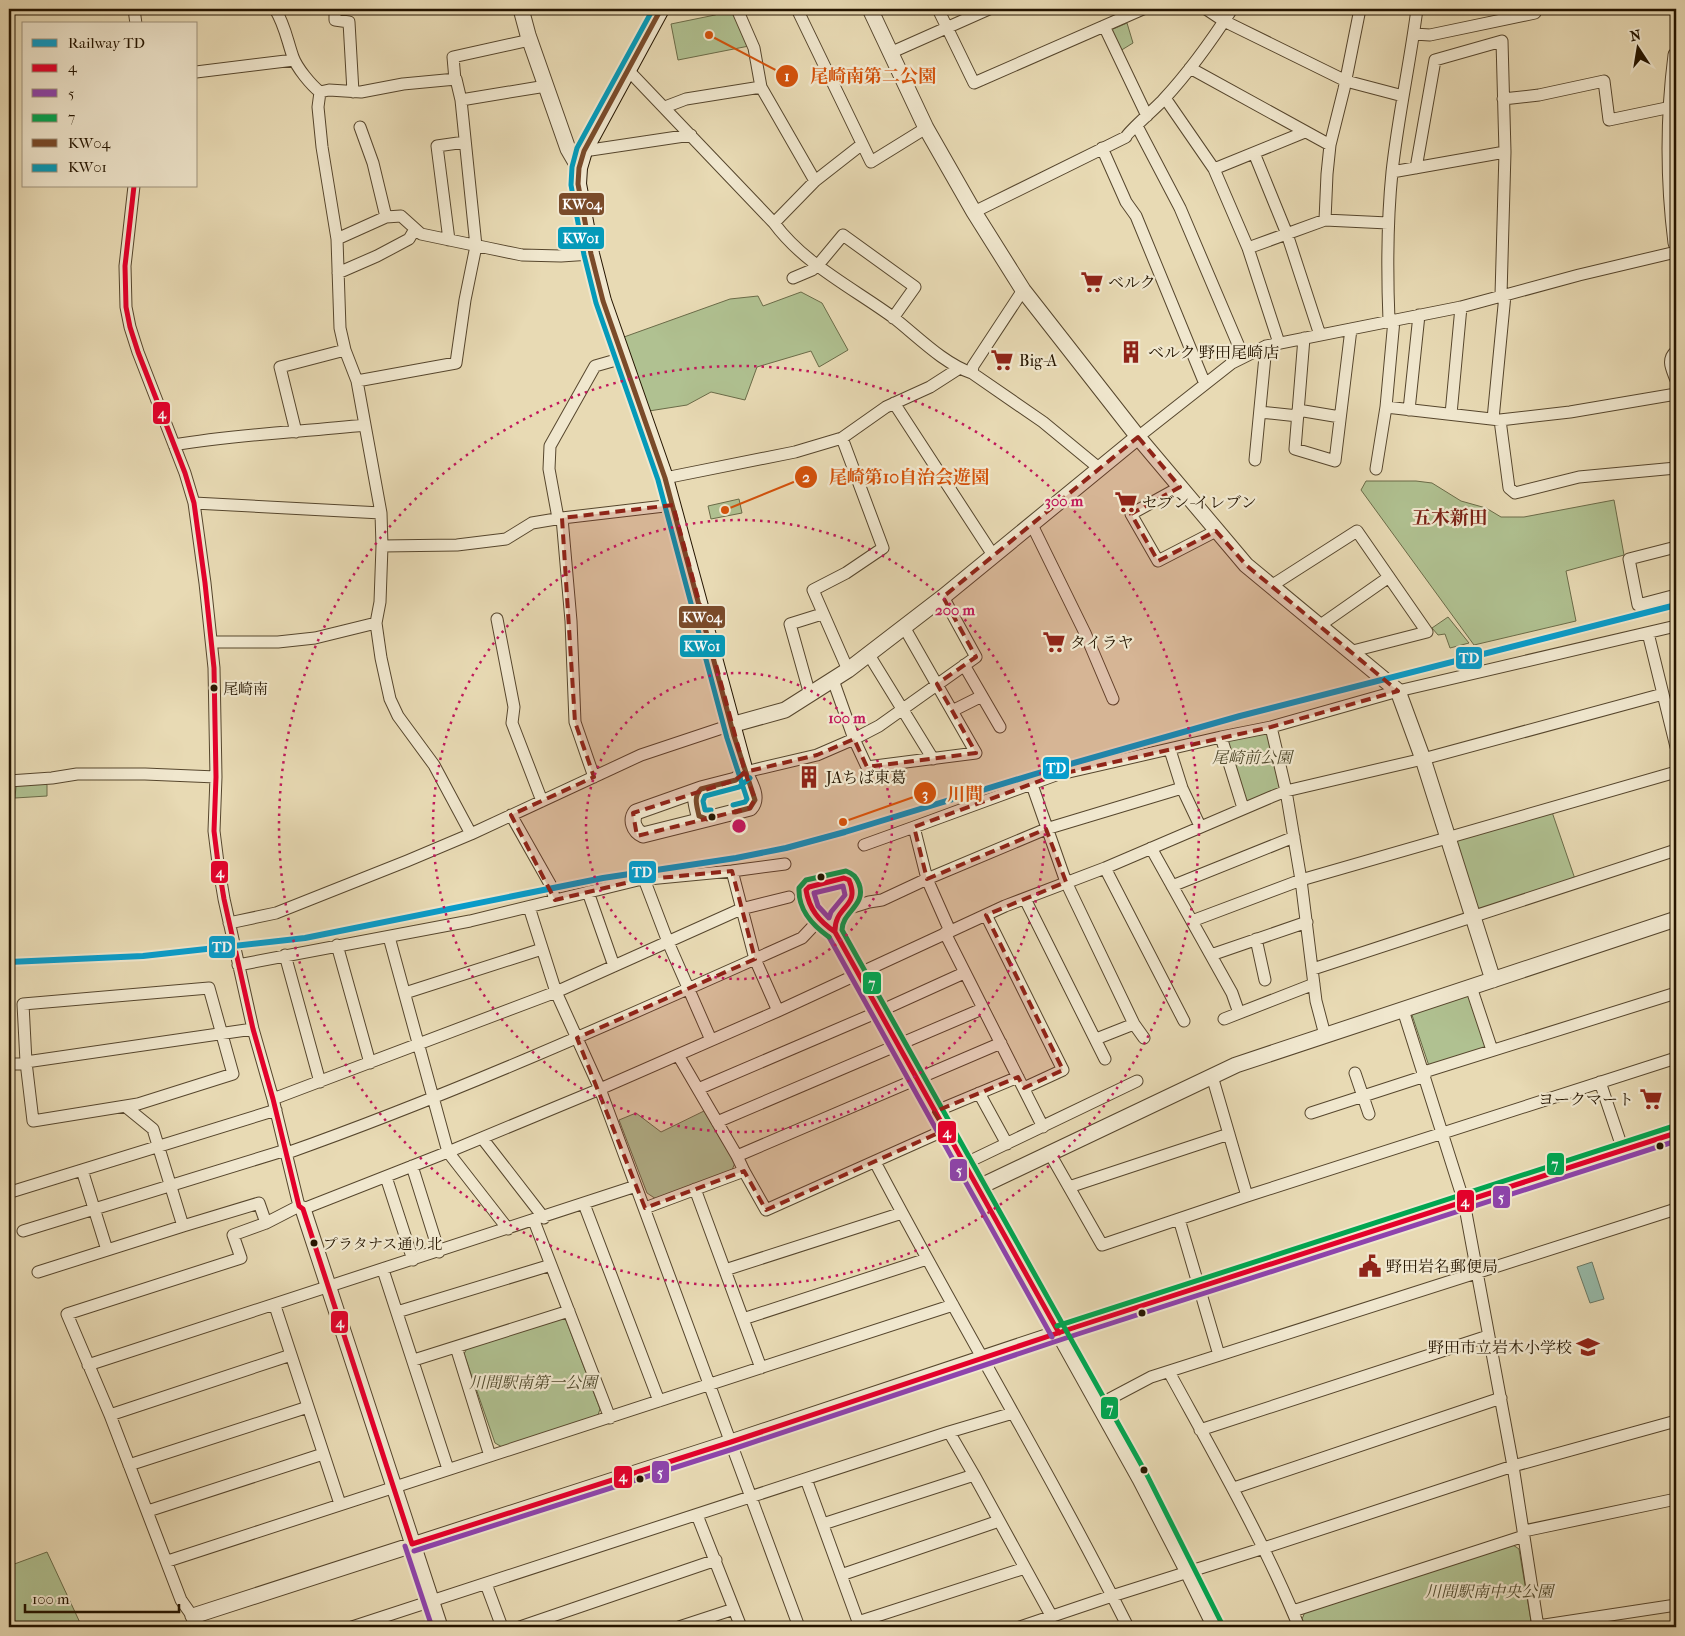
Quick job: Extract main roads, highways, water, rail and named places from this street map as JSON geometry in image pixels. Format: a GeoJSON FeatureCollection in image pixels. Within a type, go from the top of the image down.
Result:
{"type":"FeatureCollection","features":[{"type":"Feature","properties":{"kind":"main road"},"geometry":{"type":"LineString","coordinates":[[661,9],[584,151],[578,168],[578,184],[591,254],[603,301],[673,504],[731,725],[743,779]]}},
{"type":"Feature","properties":{"kind":"rail line","name":"TD"},"geometry":{"type":"LineString","coordinates":[[9,962],[143,956],[305,938],[603,878],[736,858],[786,848],[1035,774],[1240,716],[1676,605]]}},
{"type":"Feature","properties":{"kind":"place","name":"尾崎南第二公園"},"geometry":{"type":"Point","coordinates":[709,35]}},
{"type":"Feature","properties":{"kind":"place","name":"ベルク"},"geometry":{"type":"Point","coordinates":[1092,282]}},
{"type":"Feature","properties":{"kind":"place","name":"ベルク 野田尾崎店"},"geometry":{"type":"Point","coordinates":[1131,352]}},
{"type":"Feature","properties":{"kind":"place","name":"Big-A"},"geometry":{"type":"Point","coordinates":[1002,360]}},
{"type":"Feature","properties":{"kind":"place","name":"セブン-イレブン"},"geometry":{"type":"Point","coordinates":[1126,502]}},
{"type":"Feature","properties":{"kind":"place","name":"尾崎第10自治会遊園"},"geometry":{"type":"Point","coordinates":[725,510]}},
{"type":"Feature","properties":{"kind":"place","name":"タイラヤ"},"geometry":{"type":"Point","coordinates":[1054,642]}},
{"type":"Feature","properties":{"kind":"place","name":"尾崎南"},"geometry":{"type":"Point","coordinates":[214,688]}},
{"type":"Feature","properties":{"kind":"place","name":"JAちば東葛"},"geometry":{"type":"Point","coordinates":[809,777]}},
{"type":"Feature","properties":{"kind":"place","name":"川間"},"geometry":{"type":"Point","coordinates":[843,822]}},
{"type":"Feature","properties":{"kind":"place","name":"ヨークマート"},"geometry":{"type":"Point","coordinates":[1651,1099]}},
{"type":"Feature","properties":{"kind":"place","name":"プラタナス通り北"},"geometry":{"type":"Point","coordinates":[314,1243]}},
{"type":"Feature","properties":{"kind":"place","name":"野田岩名郵便局"},"geometry":{"type":"Point","coordinates":[1370,1266]}},
{"type":"Feature","properties":{"kind":"place","name":"野田市立岩木小学校"},"geometry":{"type":"Point","coordinates":[1588,1347]}},
{"type":"Feature","properties":{"kind":"district","name":"五木新田"},"geometry":{"type":"Point","coordinates":[1450,517]}},
{"type":"Feature","properties":{"kind":"park label","name":"尾崎前公園"},"geometry":{"type":"Point","coordinates":[1252,757]}},
{"type":"Feature","properties":{"kind":"park label","name":"川間駅南第一公園"},"geometry":{"type":"Point","coordinates":[533,1382]}},
{"type":"Feature","properties":{"kind":"park label","name":"川間駅南中央公園"},"geometry":{"type":"Point","coordinates":[1489,1591]}}]}
